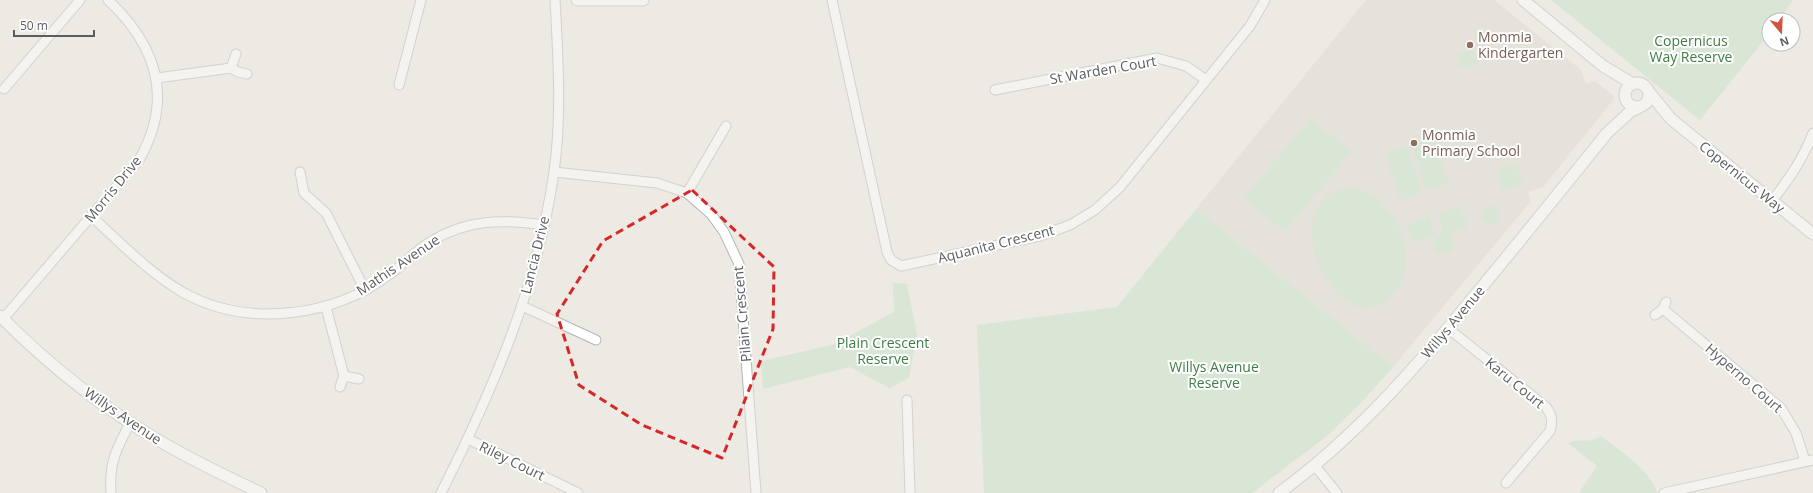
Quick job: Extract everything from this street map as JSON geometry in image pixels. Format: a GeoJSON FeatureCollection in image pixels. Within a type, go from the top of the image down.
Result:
{"type":"FeatureCollection","features":[{"type":"Feature","properties":{"kind":"street"},"geometry":{"type":"LineString","coordinates":[[4,89],[80,0]]}},
{"type":"Feature","properties":{"kind":"street","name":"Morris Drive"},"geometry":{"type":"LineString","coordinates":[[1,318],[139,160],[147,146],[156,112],[157,78],[141,40],[130,23],[108,0]]}},
{"type":"Feature","properties":{"kind":"street"},"geometry":{"type":"LineString","coordinates":[[399,85],[421,0]]}},
{"type":"Feature","properties":{"kind":"street","name":"Lancia Drive"},"geometry":{"type":"LineString","coordinates":[[441,493],[468,439],[522,306],[544,225],[554,172],[560,104],[555,0]]}},
{"type":"Feature","properties":{"kind":"street"},"geometry":{"type":"LineString","coordinates":[[577,0],[644,0]]}},
{"type":"Feature","properties":{"kind":"street","name":"Aquanita Crescent"},"geometry":{"type":"LineString","coordinates":[[832,0],[887,252],[891,260],[901,266],[1040,236],[1070,225],[1095,210],[1120,187],[1250,26],[1265,0]]}},
{"type":"Feature","properties":{"kind":"street"},"geometry":{"type":"LineString","coordinates":[[1523,0],[1603,66],[1633,84],[1641,84],[1649,92],[1649,99],[1640,107],[1631,106],[1603,66]]}},
{"type":"Feature","properties":{"kind":"street"},"geometry":{"type":"LineString","coordinates":[[230,68],[236,54]]}},
{"type":"Feature","properties":{"kind":"street","name":"St Warden Court"},"geometry":{"type":"LineString","coordinates":[[995,90],[1157,58],[1186,66],[1206,80]]}},
{"type":"Feature","properties":{"kind":"street"},"geometry":{"type":"LineString","coordinates":[[157,78],[230,68],[247,74]]}},
{"type":"Feature","properties":{"kind":"street"},"geometry":{"type":"LineString","coordinates":[[1625,96],[1628,88],[1633,84]]}},
{"type":"Feature","properties":{"kind":"street","name":"Copernicus Way"},"geometry":{"type":"LineString","coordinates":[[1649,92],[1671,119],[1813,234]]}},
{"type":"Feature","properties":{"kind":"street","name":"Willys Avenue"},"geometry":{"type":"LineString","coordinates":[[1607,133],[1625,96]]}},
{"type":"Feature","properties":{"kind":"street","name":"Willys Avenue"},"geometry":{"type":"LineString","coordinates":[[1279,493],[1315,466],[1395,391],[1448,329],[1607,133],[1631,111],[1640,107]]}},
{"type":"Feature","properties":{"kind":"street","name":"Copernicus Way"},"geometry":{"type":"LineString","coordinates":[[1640,107],[1671,119]]}},
{"type":"Feature","properties":{"kind":"street"},"geometry":{"type":"LineString","coordinates":[[687,193],[726,126]]}},
{"type":"Feature","properties":{"kind":"street"},"geometry":{"type":"LineString","coordinates":[[1772,201],[1798,167],[1806,153],[1813,133]]}},
{"type":"Feature","properties":{"kind":"street"},"geometry":{"type":"LineString","coordinates":[[300,172],[300,195],[326,213],[365,290]]}},
{"type":"Feature","properties":{"kind":"street","name":"Pilain Crescent"},"geometry":{"type":"LineString","coordinates":[[554,172],[657,184],[687,193],[711,214],[724,232],[739,264],[756,493]]}},
{"type":"Feature","properties":{"kind":"street","name":"Mathis Avenue"},"geometry":{"type":"LineString","coordinates":[[91,216],[147,267],[185,293],[205,302],[235,310],[279,314],[326,307],[365,290],[390,274],[429,242],[447,232],[466,226],[498,220],[544,225]]}},
{"type":"Feature","properties":{"kind":"street"},"geometry":{"type":"LineString","coordinates":[[522,306],[596,340]]}},
{"type":"Feature","properties":{"kind":"street","name":"Hyperno Court"},"geometry":{"type":"LineString","coordinates":[[1655,315],[1664,306],[1781,408],[1796,433],[1809,460]]}},
{"type":"Feature","properties":{"kind":"street"},"geometry":{"type":"LineString","coordinates":[[326,307],[344,376],[340,387]]}},
{"type":"Feature","properties":{"kind":"street","name":"Willys Avenue"},"geometry":{"type":"LineString","coordinates":[[1,318],[64,375],[130,423],[194,461],[261,493]]}},
{"type":"Feature","properties":{"kind":"street","name":"Karu Court"},"geometry":{"type":"LineString","coordinates":[[1448,329],[1546,407],[1551,416],[1552,423],[1550,430],[1506,483]]}},
{"type":"Feature","properties":{"kind":"street"},"geometry":{"type":"LineString","coordinates":[[344,376],[359,379]]}},
{"type":"Feature","properties":{"kind":"street"},"geometry":{"type":"LineString","coordinates":[[907,400],[910,493]]}},
{"type":"Feature","properties":{"kind":"street"},"geometry":{"type":"LineString","coordinates":[[110,493],[110,466],[115,452],[130,423]]}},
{"type":"Feature","properties":{"kind":"street","name":"Riley Court"},"geometry":{"type":"LineString","coordinates":[[468,439],[578,493]]}},
{"type":"Feature","properties":{"kind":"street"},"geometry":{"type":"LineString","coordinates":[[1664,490],[1809,460]]}},
{"type":"Feature","properties":{"kind":"street"},"geometry":{"type":"LineString","coordinates":[[1315,466],[1337,493]]}},
{"type":"Feature","properties":{"kind":"highlighted area"},"geometry":{"type":"Polygon","coordinates":[[[692,190],[774,267],[773,329],[722,458],[642,425],[579,385],[557,314],[603,241],[692,190]]]}},
{"type":"Feature","properties":{"kind":"shaded area","name":"Monmia Primary School"},"geometry":{"type":"Polygon","coordinates":[[[1366,0],[1494,0],[1581,70],[1586,84],[1595,81],[1614,96],[1614,99],[1543,187],[1528,192],[1531,201],[1393,367],[1196,209],[1366,0]]]}},
{"type":"Feature","properties":{"kind":"green space","name":"Copernicus Way Reserve"},"geometry":{"type":"Polygon","coordinates":[[[1551,0],[1793,0],[1785,12],[1761,12],[1761,44],[1700,120],[1551,0]]]}},
{"type":"Feature","properties":{"kind":"green space"},"geometry":{"type":"Polygon","coordinates":[[[1473,49],[1478,64],[1468,68],[1467,65],[1460,68],[1456,55],[1473,49]]]}},
{"type":"Feature","properties":{"kind":"green space"},"geometry":{"type":"Polygon","coordinates":[[[1310,119],[1351,151],[1285,232],[1244,199],[1310,119]]]}},
{"type":"Feature","properties":{"kind":"green space"},"geometry":{"type":"Polygon","coordinates":[[[1433,137],[1449,183],[1426,191],[1411,144],[1433,137]]]}},
{"type":"Feature","properties":{"kind":"green space"},"geometry":{"type":"Polygon","coordinates":[[[1407,146],[1423,192],[1400,200],[1385,153],[1407,146]]]}},
{"type":"Feature","properties":{"kind":"green space"},"geometry":{"type":"Polygon","coordinates":[[[1516,164],[1523,184],[1503,191],[1497,170],[1516,164]]]}},
{"type":"Feature","properties":{"kind":"green space"},"geometry":{"type":"Polygon","coordinates":[[[1351,188],[1367,193],[1381,202],[1393,216],[1401,232],[1405,249],[1405,267],[1401,283],[1390,297],[1369,307],[1349,302],[1331,286],[1318,264],[1312,239],[1314,215],[1327,197],[1351,188]]]}},
{"type":"Feature","properties":{"kind":"green space"},"geometry":{"type":"Polygon","coordinates":[[[1460,206],[1468,228],[1448,234],[1453,240],[1453,249],[1447,254],[1439,254],[1435,250],[1433,243],[1436,236],[1444,233],[1438,214],[1460,206]]]}},
{"type":"Feature","properties":{"kind":"green space"},"geometry":{"type":"Polygon","coordinates":[[[1490,206],[1496,209],[1499,215],[1496,221],[1490,224],[1484,221],[1481,215],[1484,209],[1490,206]]]}},
{"type":"Feature","properties":{"kind":"green space","name":"Willys Avenue Reserve"},"geometry":{"type":"Polygon","coordinates":[[[1196,209],[1393,367],[1360,404],[1327,436],[1252,493],[984,493],[977,325],[1117,307],[1196,209]]]}},
{"type":"Feature","properties":{"kind":"green space"},"geometry":{"type":"Polygon","coordinates":[[[1429,217],[1435,236],[1413,243],[1407,225],[1429,217]]]}},
{"type":"Feature","properties":{"kind":"green space","name":"Plain Crescent Reserve"},"geometry":{"type":"Polygon","coordinates":[[[893,283],[907,284],[917,334],[909,378],[889,388],[850,367],[763,389],[761,361],[832,345],[894,312],[893,283]]]}},
{"type":"Feature","properties":{"kind":"green space"},"geometry":{"type":"Polygon","coordinates":[[[1601,436],[1634,462],[1648,476],[1657,493],[1579,493],[1597,466],[1568,443],[1592,440],[1601,436]]]}},
{"type":"Feature","properties":{"kind":"place","name":"Monmia Kindergarten"},"geometry":{"type":"Point","coordinates":[1470,45]}},
{"type":"Feature","properties":{"kind":"place","name":"Monmia Primary School"},"geometry":{"type":"Point","coordinates":[1414,143]}}]}
